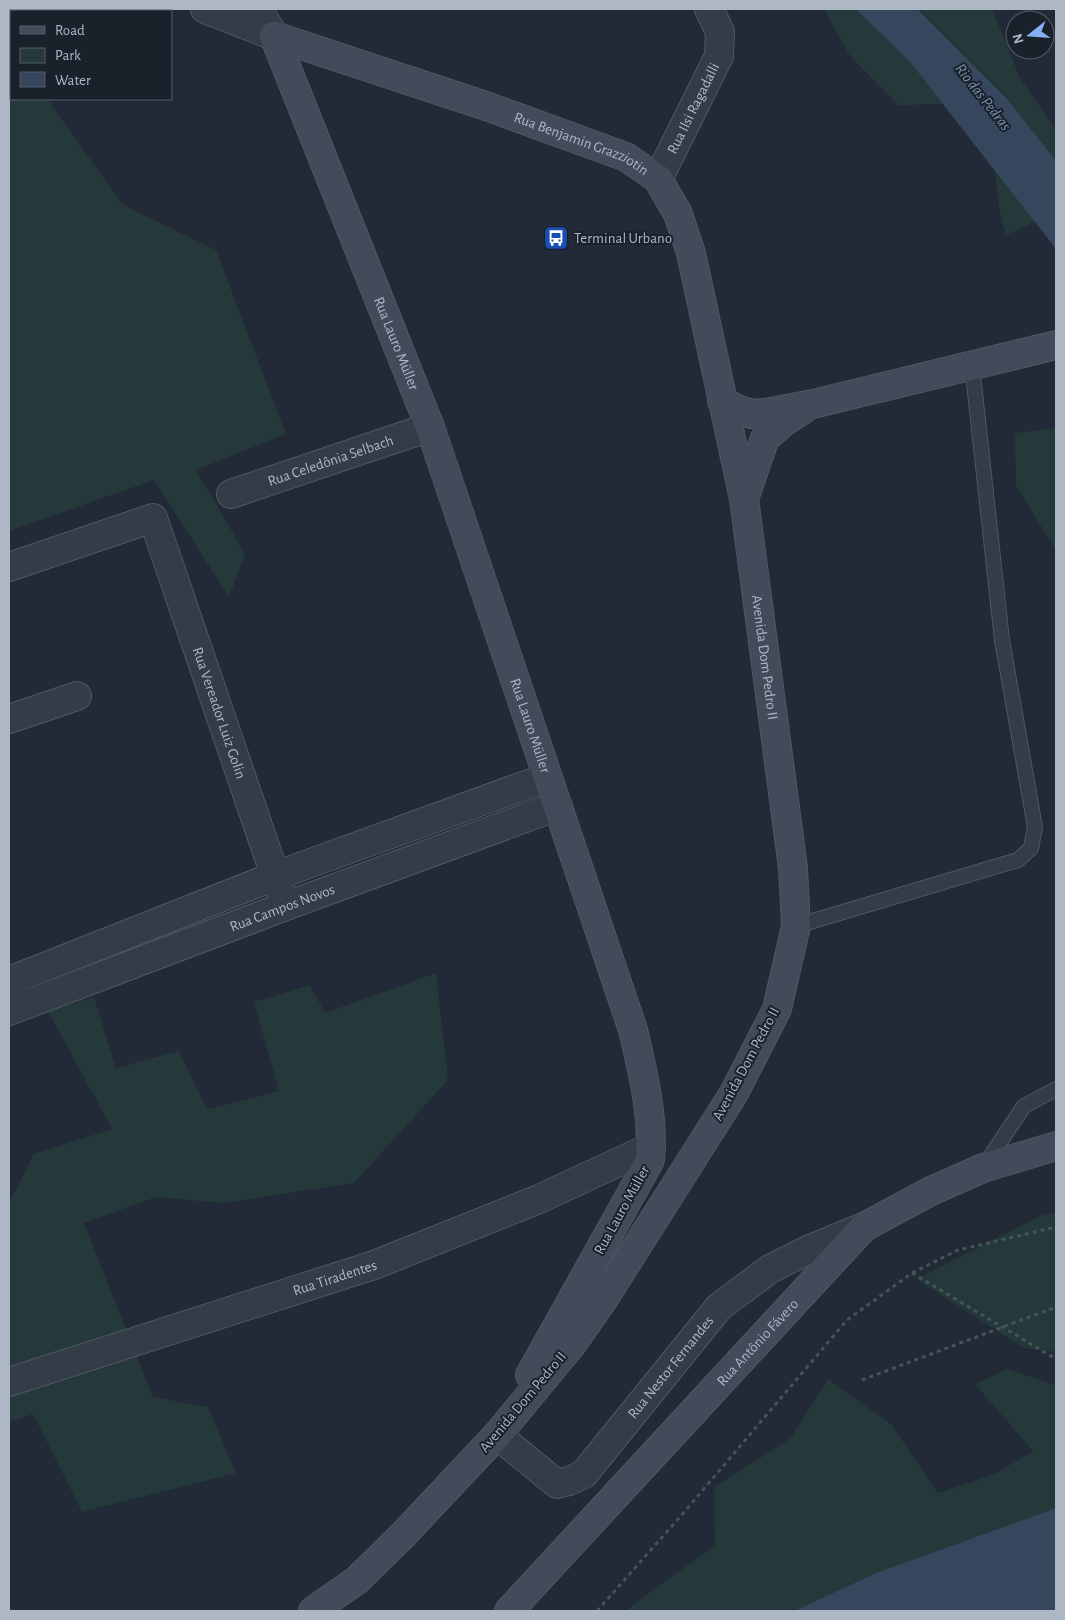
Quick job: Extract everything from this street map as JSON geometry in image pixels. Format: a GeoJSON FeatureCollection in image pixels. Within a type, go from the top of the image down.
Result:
{"type":"FeatureCollection","features":[{"type":"Feature","properties":{"kind":"main road","name":"Rua Benjamin Grazziotin"},"geometry":{"type":"LineString","coordinates":[[274,36],[489,107],[626,158],[658,180],[678,214],[691,254],[744,499]]}},
{"type":"Feature","properties":{"kind":"main road","name":"Rua Lauro Müller"},"geometry":{"type":"LineString","coordinates":[[274,36],[430,427],[633,1030],[648,1094],[650,1160],[497,1435]]}},
{"type":"Feature","properties":{"kind":"main road","name":"Avenida Dom Pedro II"},"geometry":{"type":"LineString","coordinates":[[722,401],[737,410],[750,414],[766,413],[813,404],[1056,345]]}},
{"type":"Feature","properties":{"kind":"main road","name":"Avenida Dom Pedro II"},"geometry":{"type":"LineString","coordinates":[[313,1611],[357,1580],[403,1535],[497,1435],[573,1343],[603,1300],[734,1093],[777,1009],[796,926],[793,868],[744,499],[765,438],[784,422],[813,404]]}},
{"type":"Feature","properties":{"kind":"main road","name":"Rua Antônio Fávero"},"geometry":{"type":"LineString","coordinates":[[510,1611],[864,1227],[931,1191],[983,1168],[1056,1146]]}},
{"type":"Feature","properties":{"kind":"street"},"geometry":{"type":"LineString","coordinates":[[205,9],[274,36]]}},
{"type":"Feature","properties":{"kind":"street","name":"Rua Lauro Müller"},"geometry":{"type":"LineString","coordinates":[[258,9],[274,36]]}},
{"type":"Feature","properties":{"kind":"street","name":"Rua Ilsi Ragadalli"},"geometry":{"type":"LineString","coordinates":[[658,180],[718,56],[720,32],[709,9]]}},
{"type":"Feature","properties":{"kind":"street","name":"Rua Celedônia Selbach"},"geometry":{"type":"LineString","coordinates":[[231,494],[430,427]]}},
{"type":"Feature","properties":{"kind":"street","name":"Rua Vereador Luiz Golin"},"geometry":{"type":"LineString","coordinates":[[9,567],[153,518],[286,906]]}},
{"type":"Feature","properties":{"kind":"street"},"geometry":{"type":"LineString","coordinates":[[9,719],[78,696]]}},
{"type":"Feature","properties":{"kind":"street"},"geometry":{"type":"LineString","coordinates":[[9,981],[275,876],[548,777]]}},
{"type":"Feature","properties":{"kind":"street","name":"Rua Campos Novos"},"geometry":{"type":"LineString","coordinates":[[9,1011],[558,806]]}},
{"type":"Feature","properties":{"kind":"street","name":"Rua Tiradentes"},"geometry":{"type":"LineString","coordinates":[[9,1382],[374,1265],[539,1199],[651,1147]]}},
{"type":"Feature","properties":{"kind":"street","name":"Rua Nestor Fernandes"},"geometry":{"type":"LineString","coordinates":[[497,1435],[557,1484],[584,1474],[719,1308],[770,1269],[808,1250],[864,1227]]}},
{"type":"Feature","properties":{"kind":"lane"},"geometry":{"type":"LineString","coordinates":[[796,926],[1018,860],[1031,848],[1035,827],[1002,640],[972,365]]}},
{"type":"Feature","properties":{"kind":"lane"},"geometry":{"type":"LineString","coordinates":[[983,1168],[1024,1106],[1056,1089]]}},
{"type":"Feature","properties":{"kind":"path"},"geometry":{"type":"LineString","coordinates":[[597,1611],[680,1518],[847,1320],[912,1273],[958,1250],[1056,1227]]}},
{"type":"Feature","properties":{"kind":"path"},"geometry":{"type":"LineString","coordinates":[[912,1273],[1056,1359]]}},
{"type":"Feature","properties":{"kind":"path"},"geometry":{"type":"LineString","coordinates":[[862,1380],[1056,1307]]}},
{"type":"Feature","properties":{"kind":"green space"},"geometry":{"type":"Polygon","coordinates":[[[9,9],[71,9],[10,10],[10,100],[48,100],[123,205],[216,250],[286,434],[196,470],[245,554],[229,597],[154,480],[9,531],[9,9]]]}},
{"type":"Feature","properties":{"kind":"green space"},"geometry":{"type":"Polygon","coordinates":[[[824,9],[992,9],[1005,41],[1005,60],[1013,60],[1020,78],[1056,130],[1056,232],[1045,217],[1006,235],[1000,214],[995,171],[943,104],[898,105],[850,56],[824,9]]]}},
{"type":"Feature","properties":{"kind":"green space"},"geometry":{"type":"Polygon","coordinates":[[[1056,428],[1056,550],[1016,486],[1015,433],[1056,428]]]}},
{"type":"Feature","properties":{"kind":"green space"},"geometry":{"type":"Polygon","coordinates":[[[436,973],[448,1080],[354,1183],[223,1203],[156,1197],[84,1223],[153,1397],[208,1407],[236,1473],[82,1512],[33,1414],[9,1422],[9,1203],[34,1154],[112,1129],[48,1011],[94,997],[116,1068],[179,1051],[207,1109],[279,1091],[254,1002],[310,985],[325,1013],[436,973]]]}},
{"type":"Feature","properties":{"kind":"green space"},"geometry":{"type":"Polygon","coordinates":[[[1056,1213],[1056,1352],[1024,1348],[916,1279],[1040,1216],[1056,1213]]]}},
{"type":"Feature","properties":{"kind":"green space"},"geometry":{"type":"Polygon","coordinates":[[[1007,1369],[1056,1385],[1056,1508],[876,1573],[794,1611],[625,1611],[715,1545],[714,1487],[790,1439],[828,1379],[891,1424],[938,1493],[993,1475],[1033,1451],[975,1384],[1007,1369]]]}},
{"type":"Feature","properties":{"kind":"water","name":"Rio das Pedras"},"geometry":{"type":"Polygon","coordinates":[[[856,9],[917,9],[1008,100],[1056,161],[1056,249],[911,63],[856,9]]]}},
{"type":"Feature","properties":{"kind":"water"},"geometry":{"type":"Polygon","coordinates":[[[1056,1508],[1056,1611],[794,1611],[876,1573],[1056,1508]]]}},
{"type":"Feature","properties":{"kind":"place","name":"Terminal Urbano"},"geometry":{"type":"Point","coordinates":[556,238]}}]}
